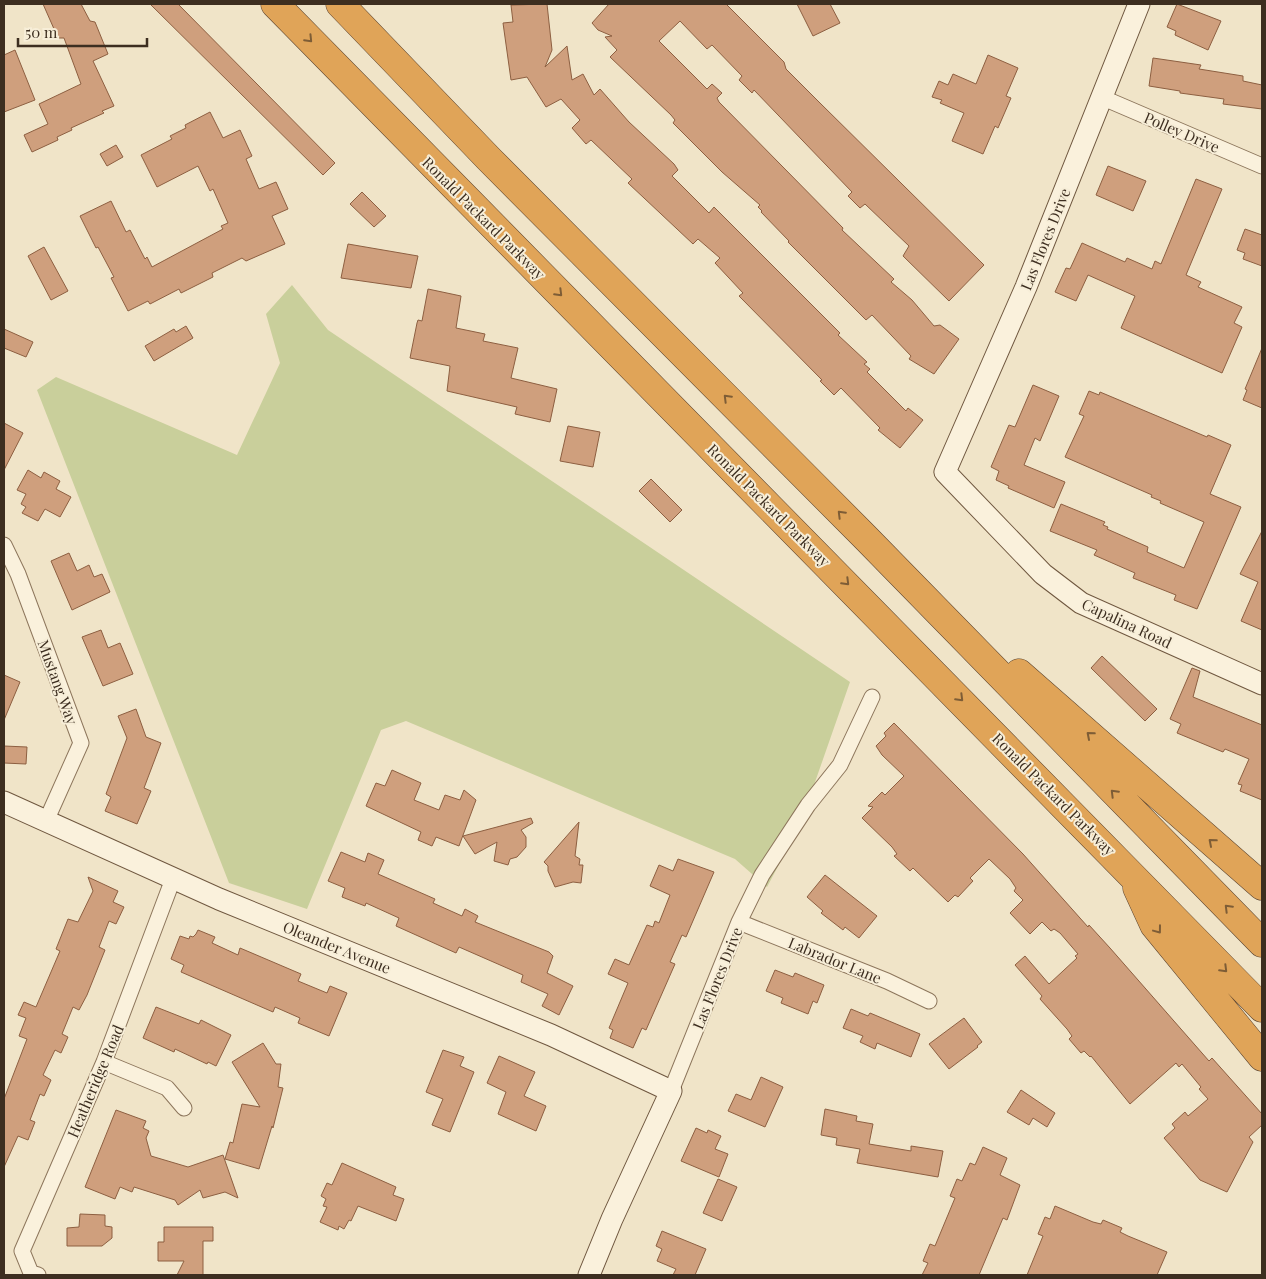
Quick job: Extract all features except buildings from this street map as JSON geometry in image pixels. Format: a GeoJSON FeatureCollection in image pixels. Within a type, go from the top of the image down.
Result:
{"type":"FeatureCollection","features":[{"type":"Feature","properties":{"kind":"highway","name":"Ronald Packard Parkway"},"geometry":{"type":"LineString","coordinates":[[275,4],[1129,870],[1262,1008]]}},
{"type":"Feature","properties":{"kind":"highway"},"geometry":{"type":"LineString","coordinates":[[340,4],[489,159],[865,537],[1262,943]]}},
{"type":"Feature","properties":{"kind":"highway"},"geometry":{"type":"LineString","coordinates":[[865,537],[1262,886]]}},
{"type":"Feature","properties":{"kind":"highway"},"geometry":{"type":"LineString","coordinates":[[1129,870],[1154,926],[1262,1057]]}},
{"type":"Feature","properties":{"kind":"street","name":"Las Flores Drive"},"geometry":{"type":"LineString","coordinates":[[945,472],[1026,287],[1139,4]]}},
{"type":"Feature","properties":{"kind":"street","name":"Polley Drive"},"geometry":{"type":"LineString","coordinates":[[1102,97],[1262,166]]}},
{"type":"Feature","properties":{"kind":"street","name":"Capalina Road"},"geometry":{"type":"LineString","coordinates":[[945,472],[1043,574],[1081,603],[1262,684]]}},
{"type":"Feature","properties":{"kind":"street","name":"Mustang Way"},"geometry":{"type":"LineString","coordinates":[[4,545],[18,574],[81,743],[47,819]]}},
{"type":"Feature","properties":{"kind":"street","name":"Las Flores Drive"},"geometry":{"type":"LineString","coordinates":[[589,1275],[612,1219],[671,1091],[739,922],[762,875],[808,805],[840,765],[872,697]]}},
{"type":"Feature","properties":{"kind":"street","name":"Oleander Avenue"},"geometry":{"type":"LineString","coordinates":[[4,802],[47,819],[174,879],[550,1035],[671,1091]]}},
{"type":"Feature","properties":{"kind":"street","name":"Heatheridge Road"},"geometry":{"type":"LineString","coordinates":[[38,1275],[31,1273],[22,1251],[104,1062],[174,879]]}},
{"type":"Feature","properties":{"kind":"street","name":"Labrador Lane"},"geometry":{"type":"LineString","coordinates":[[739,922],[887,981],[929,1001]]}},
{"type":"Feature","properties":{"kind":"street"},"geometry":{"type":"LineString","coordinates":[[104,1062],[167,1088],[184,1108]]}},
{"type":"Feature","properties":{"kind":"green space"},"geometry":{"type":"Polygon","coordinates":[[[292,285],[328,330],[850,682],[800,825],[767,887],[735,859],[406,721],[381,730],[307,909],[229,883],[37,390],[56,377],[237,455],[280,363],[266,314],[292,285]]]}}]}
